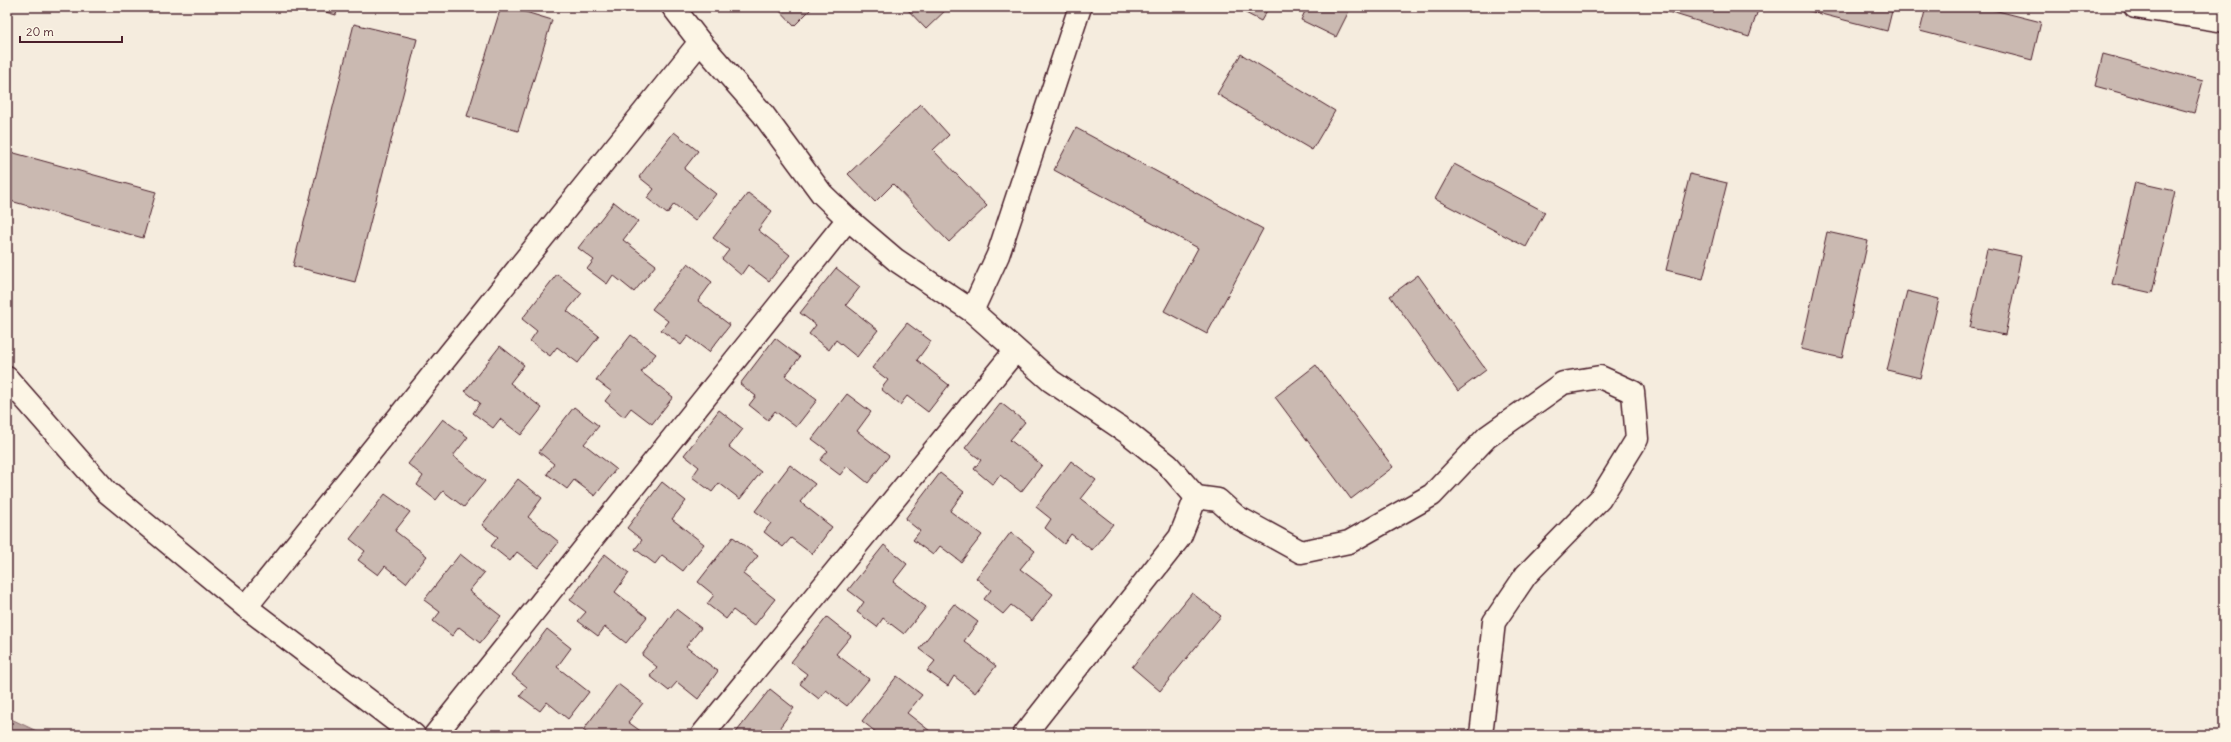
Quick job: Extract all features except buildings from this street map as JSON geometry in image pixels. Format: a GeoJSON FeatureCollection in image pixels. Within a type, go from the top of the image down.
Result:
{"type":"FeatureCollection","features":[{"type":"Feature","properties":{"kind":"street"},"geometry":{"type":"LineString","coordinates":[[673,7],[700,42],[763,114],[822,194],[848,219],[896,260],[972,311],[1015,351],[1051,381],[1128,434],[1168,465],[1196,497],[1218,500],[1238,518],[1301,552],[1349,542],[1432,495],[1488,438],[1563,384],[1600,377],[1633,392],[1637,440],[1600,499],[1526,575],[1494,622],[1481,735]]}},
{"type":"Feature","properties":{"kind":"street"},"geometry":{"type":"LineString","coordinates":[[972,311],[998,255],[1080,7]]}},
{"type":"Feature","properties":{"kind":"street"},"geometry":{"type":"LineString","coordinates":[[2135,7],[2224,21]]}},
{"type":"Feature","properties":{"kind":"street"},"geometry":{"type":"LineString","coordinates":[[246,607],[700,42]]}},
{"type":"Feature","properties":{"kind":"street"},"geometry":{"type":"LineString","coordinates":[[435,735],[848,219]]}},
{"type":"Feature","properties":{"kind":"street"},"geometry":{"type":"LineString","coordinates":[[702,735],[1015,351]]}},
{"type":"Feature","properties":{"kind":"street"},"geometry":{"type":"LineString","coordinates":[[7,378],[107,492],[246,607],[414,735]]}},
{"type":"Feature","properties":{"kind":"street"},"geometry":{"type":"LineString","coordinates":[[1024,735],[1180,537],[1196,497]]}},
{"type":"Feature","properties":{"kind":"shaded area"},"geometry":{"type":"Polygon","coordinates":[[[7,717],[45,735],[7,735],[7,717]]]}}]}
